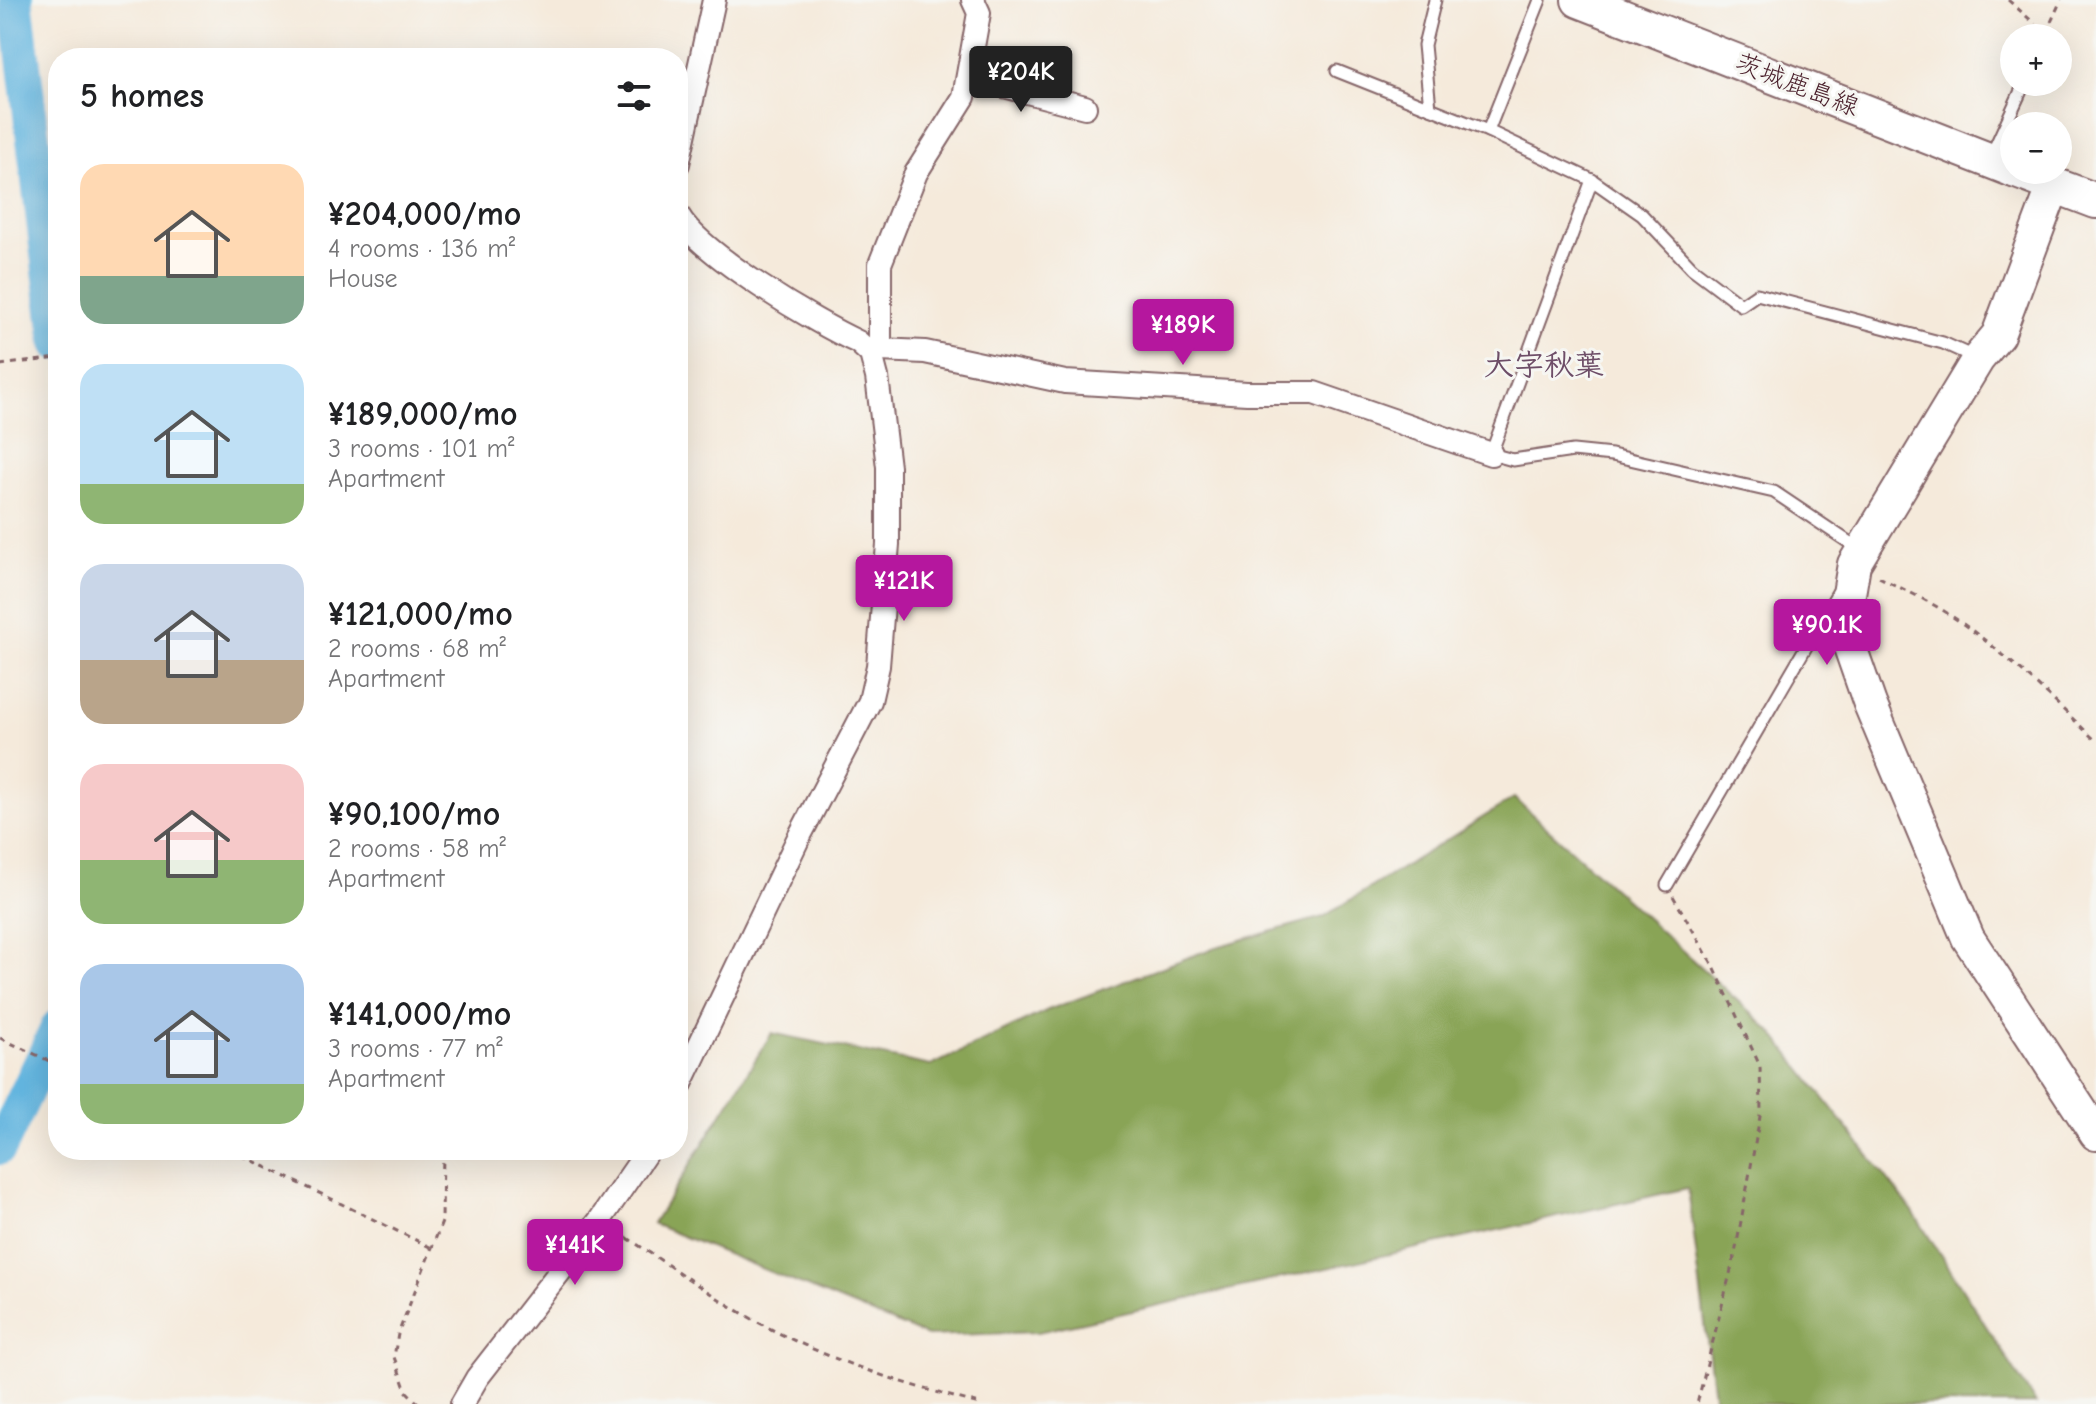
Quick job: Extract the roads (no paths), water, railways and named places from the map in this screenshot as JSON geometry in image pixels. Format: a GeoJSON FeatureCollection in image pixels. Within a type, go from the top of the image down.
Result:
{"type":"FeatureCollection","features":[{"type":"Feature","properties":{"kind":"main road","name":"茨城鹿島線"},"geometry":{"type":"LineString","coordinates":[[1579,0],[2000,165]]}},
{"type":"Feature","properties":{"kind":"main road","name":"茨城鹿島線"},"geometry":{"type":"LineString","coordinates":[[2054,185],[2096,201]]}},
{"type":"Feature","properties":{"kind":"street"},"geometry":{"type":"LineString","coordinates":[[688,118],[714,0]]}},
{"type":"Feature","properties":{"kind":"street"},"geometry":{"type":"LineString","coordinates":[[688,1069],[798,839],[870,701],[878,666],[889,512],[875,352],[880,264],[916,173],[956,114],[969,77],[979,13],[973,0]]}},
{"type":"Feature","properties":{"kind":"street"},"geometry":{"type":"LineString","coordinates":[[969,77],[1085,107]]}},
{"type":"Feature","properties":{"kind":"street"},"geometry":{"type":"LineString","coordinates":[[2054,185],[1998,335],[1978,359],[1858,557],[1848,600],[1849,644],[1870,704],[1962,924],[2096,1134]]}},
{"type":"Feature","properties":{"kind":"street"},"geometry":{"type":"LineString","coordinates":[[688,227],[702,244],[723,260],[875,352],[962,358],[1065,382],[1247,393],[1314,393],[1491,454]]}},
{"type":"Feature","properties":{"kind":"street"},"geometry":{"type":"LineString","coordinates":[[462,1404],[508,1335],[600,1220],[641,1160]]}},
{"type":"Feature","properties":{"kind":"lane"},"geometry":{"type":"LineString","coordinates":[[1430,108],[1424,45],[1435,0]]}},
{"type":"Feature","properties":{"kind":"lane"},"geometry":{"type":"LineString","coordinates":[[1488,131],[1540,0]]}},
{"type":"Feature","properties":{"kind":"lane"},"geometry":{"type":"LineString","coordinates":[[1337,71],[1488,131],[1592,180],[1642,215],[1692,268],[1741,305],[1757,294],[1943,343],[1978,359]]}},
{"type":"Feature","properties":{"kind":"lane"},"geometry":{"type":"LineString","coordinates":[[1592,180],[1491,454],[1513,460],[1573,451],[1612,455],[1774,492],[1858,557],[1667,885]]}},
{"type":"Feature","properties":{"kind":"waterway"},"geometry":{"type":"LineString","coordinates":[[16,0],[48,261]]}},
{"type":"Feature","properties":{"kind":"waterway"},"geometry":{"type":"LineString","coordinates":[[0,1148],[48,1047]]}},
{"type":"Feature","properties":{"kind":"district","name":"大字秋葉"},"geometry":{"type":"Point","coordinates":[1544,365]}}]}
